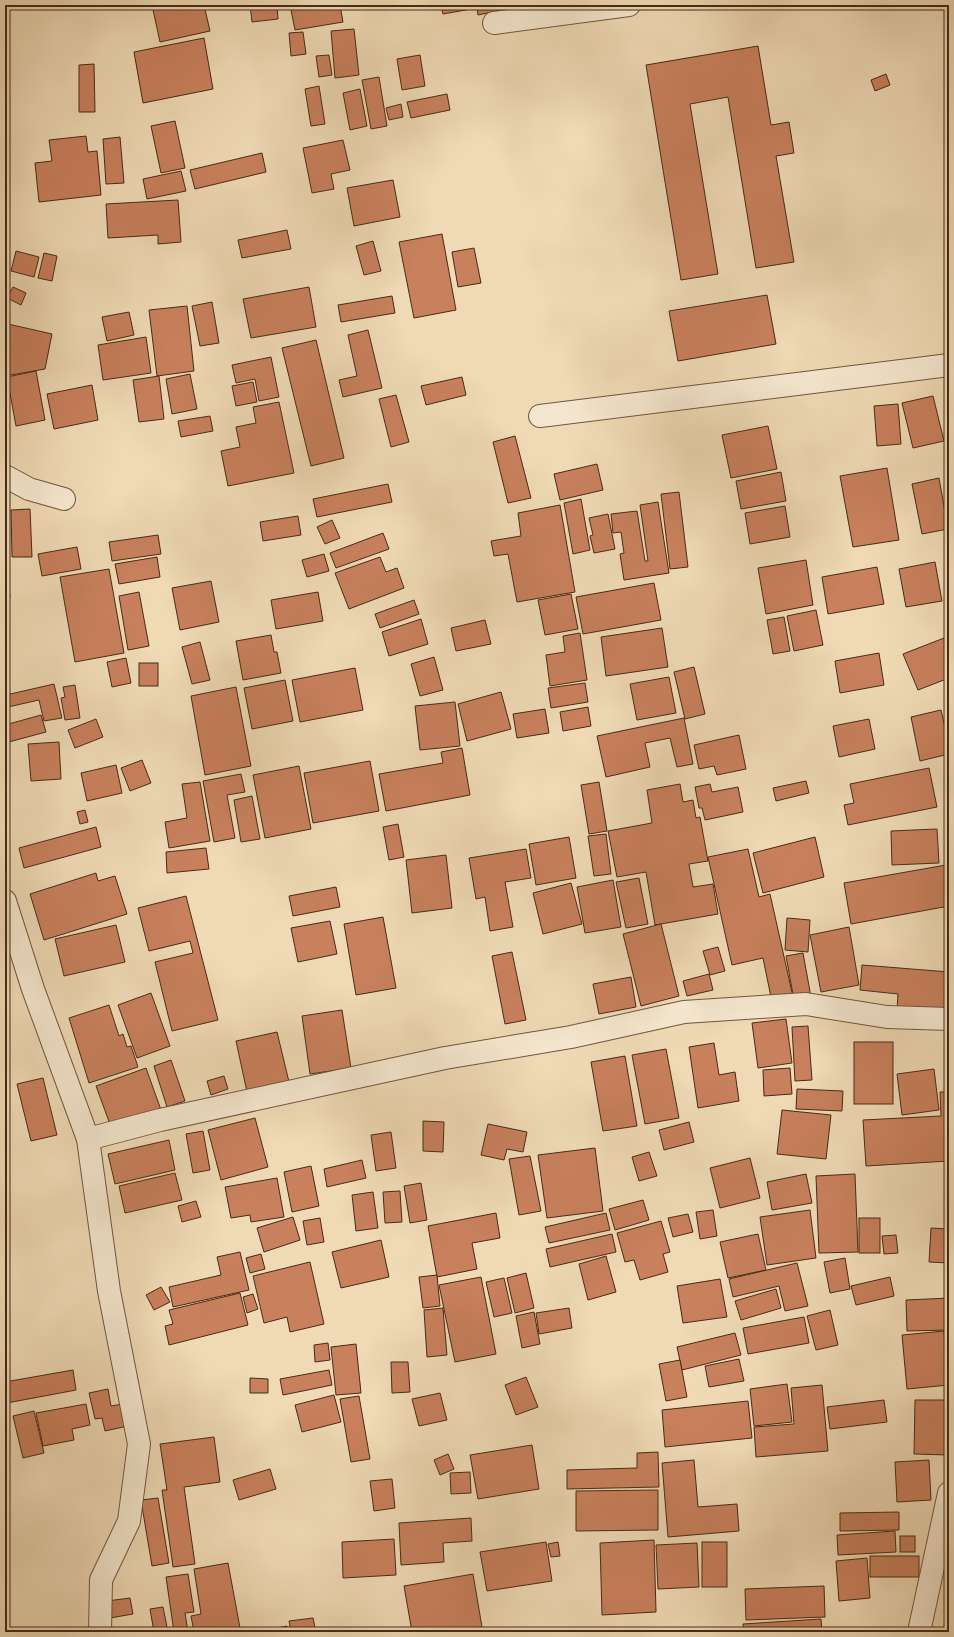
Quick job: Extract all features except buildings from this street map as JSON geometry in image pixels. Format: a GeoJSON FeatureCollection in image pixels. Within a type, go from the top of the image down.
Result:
{"type":"FeatureCollection","features":[{"type":"Feature","properties":{"kind":"street"},"geometry":{"type":"LineString","coordinates":[[494,24],[629,5]]}},
{"type":"Feature","properties":{"kind":"street"},"geometry":{"type":"LineString","coordinates":[[540,416],[949,365]]}},
{"type":"Feature","properties":{"kind":"street"},"geometry":{"type":"LineString","coordinates":[[5,476],[29,489],[64,499]]}},
{"type":"Feature","properties":{"kind":"street"},"geometry":{"type":"LineString","coordinates":[[5,901],[33,989],[88,1139],[110,1291],[140,1444],[129,1521],[101,1580],[100,1632]]}},
{"type":"Feature","properties":{"kind":"street"},"geometry":{"type":"LineString","coordinates":[[88,1139],[160,1120],[445,1058],[571,1038],[684,1012],[806,1004],[887,1017],[949,1019]]}},
{"type":"Feature","properties":{"kind":"street"},"geometry":{"type":"LineString","coordinates":[[919,1632],[949,1500]]}}]}
